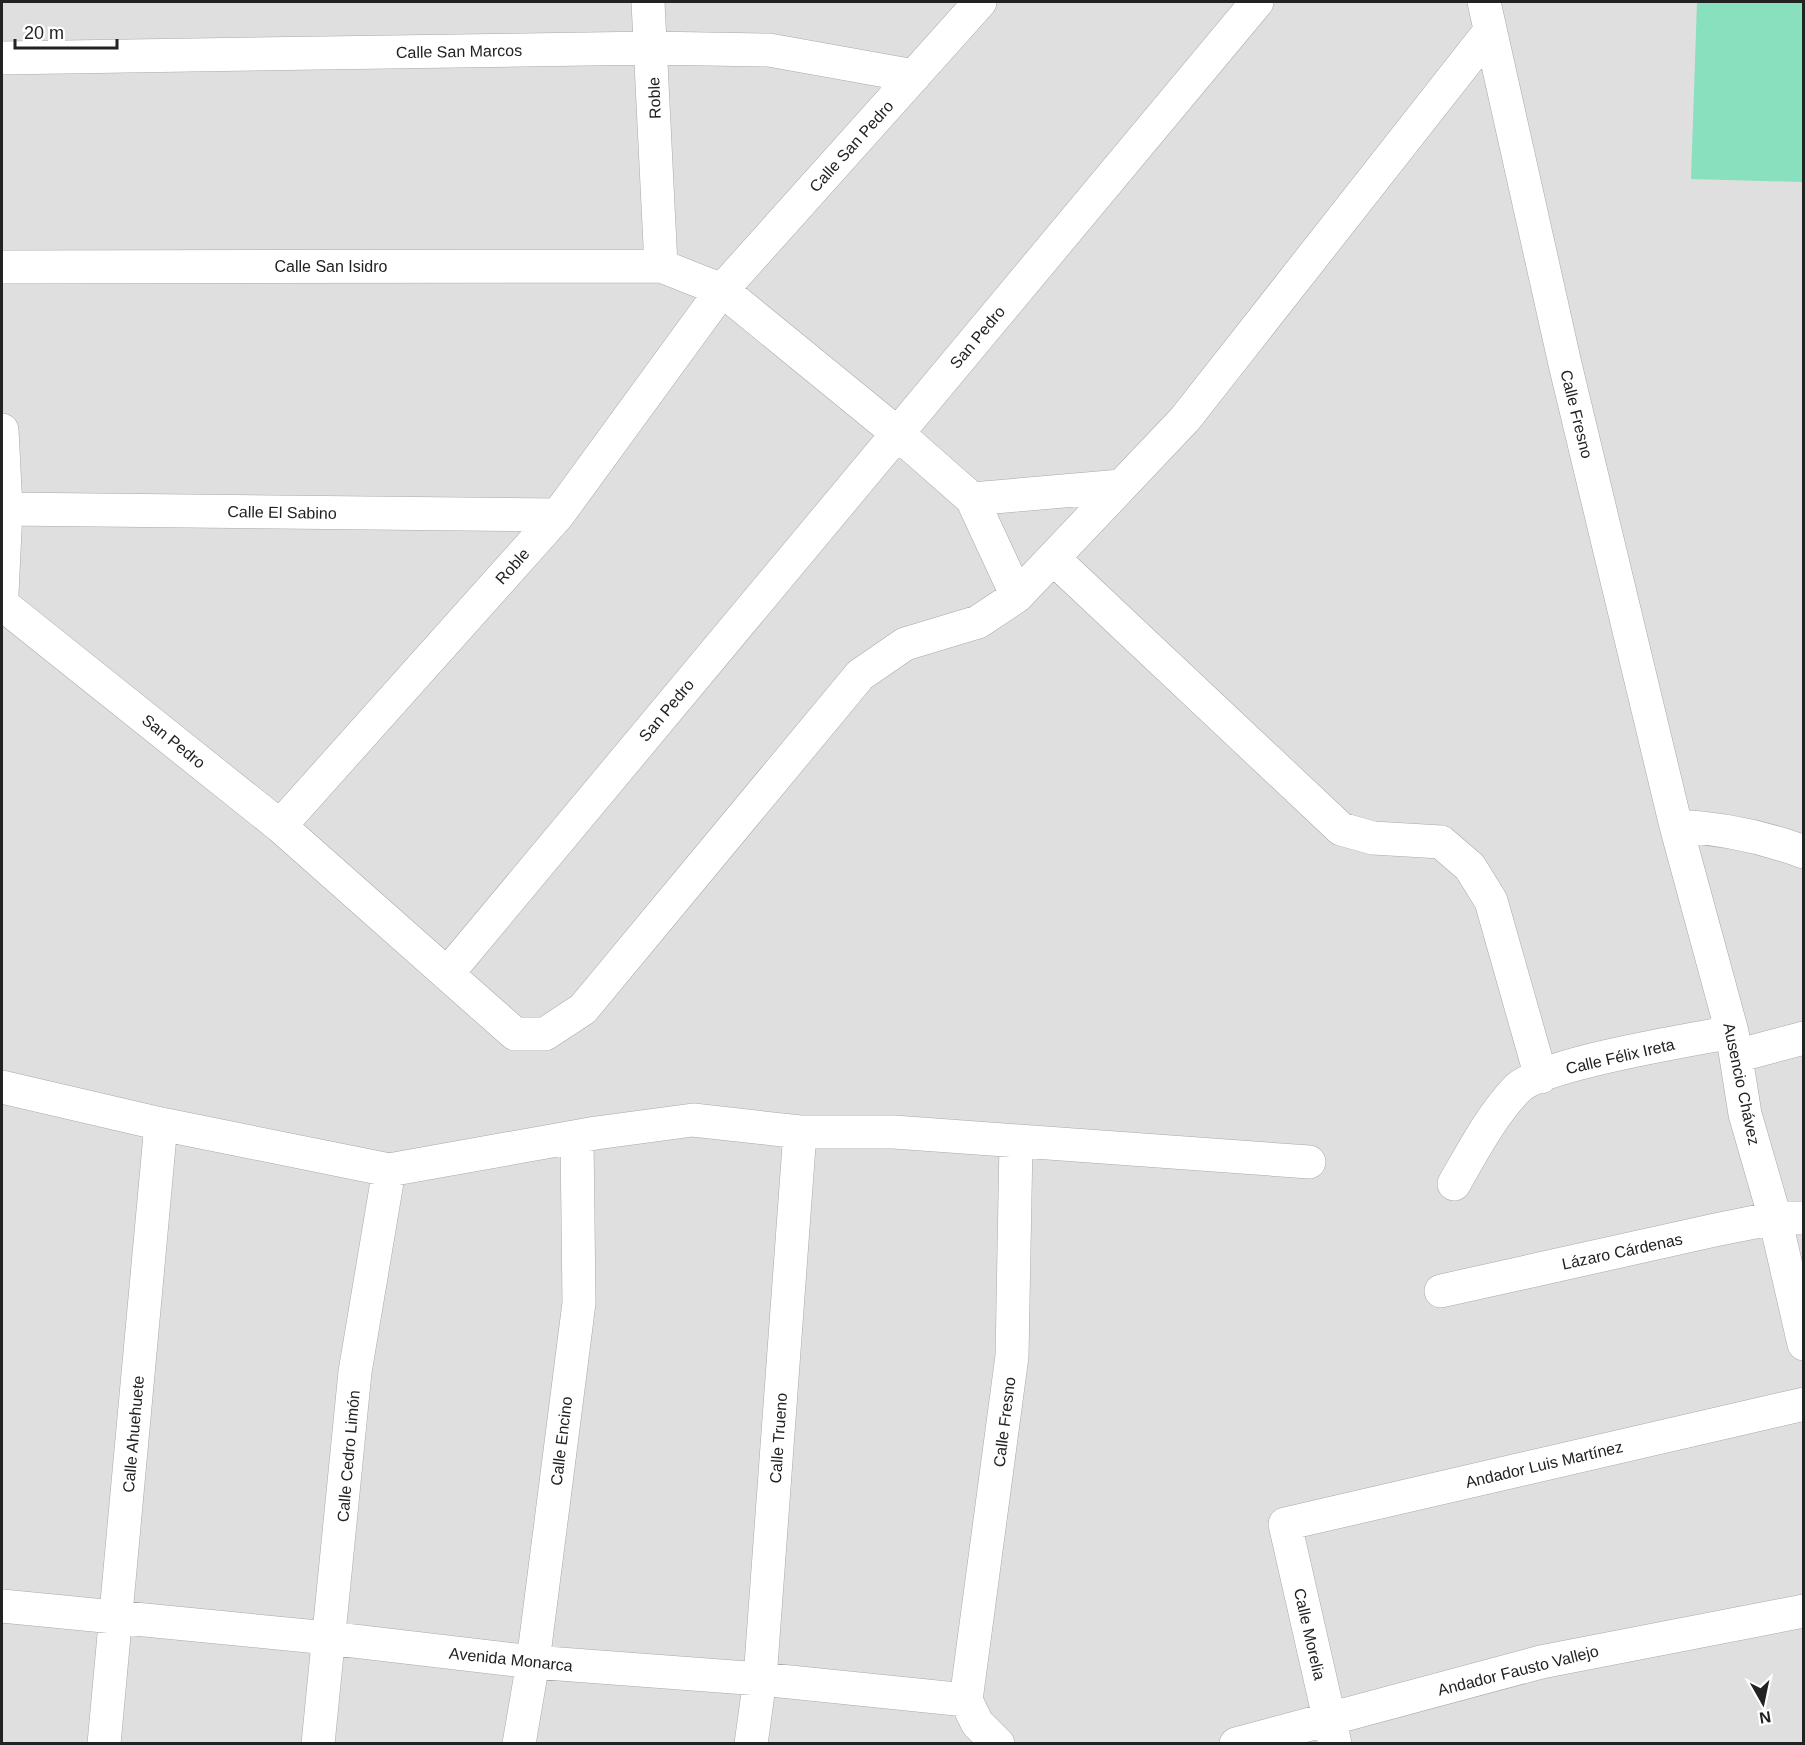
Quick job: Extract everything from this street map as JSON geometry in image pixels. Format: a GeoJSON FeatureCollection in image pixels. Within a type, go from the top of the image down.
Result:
{"type":"FeatureCollection","features":[{"type":"Feature","properties":{"kind":"street","name":"Roble"},"geometry":{"type":"LineString","coordinates":[[648,2],[661,266]]}},
{"type":"Feature","properties":{"kind":"street","name":"Calle San Pedro"},"geometry":{"type":"LineString","coordinates":[[722,290],[980,2]]}},
{"type":"Feature","properties":{"kind":"street","name":"San Pedro"},"geometry":{"type":"LineString","coordinates":[[2,604],[280,826],[447,974],[1257,2]]}},
{"type":"Feature","properties":{"kind":"street"},"geometry":{"type":"LineString","coordinates":[[447,974],[515,1034],[545,1034],[583,1009],[860,675],[905,644],[978,622],[1017,596],[1185,419],[1487,16]]}},
{"type":"Feature","properties":{"kind":"street","name":"Calle Fresno"},"geometry":{"type":"LineString","coordinates":[[1487,16],[1562,353],[1676,826]]}},
{"type":"Feature","properties":{"kind":"street","name":"Calle San Marcos"},"geometry":{"type":"LineString","coordinates":[[2,58],[651,48],[769,50],[914,76]]}},
{"type":"Feature","properties":{"kind":"street"},"geometry":{"type":"LineString","coordinates":[[661,266],[722,290],[897,433],[972,499],[1017,596]]}},
{"type":"Feature","properties":{"kind":"street","name":"Calle San Isidro"},"geometry":{"type":"LineString","coordinates":[[2,267],[661,266]]}},
{"type":"Feature","properties":{"kind":"street","name":"Roble"},"geometry":{"type":"LineString","coordinates":[[280,826],[558,515],[722,290]]}},
{"type":"Feature","properties":{"kind":"street"},"geometry":{"type":"LineString","coordinates":[[2,430],[6,509],[2,594]]}},
{"type":"Feature","properties":{"kind":"street"},"geometry":{"type":"LineString","coordinates":[[972,499],[1121,486]]}},
{"type":"Feature","properties":{"kind":"street","name":"Calle El Sabino"},"geometry":{"type":"LineString","coordinates":[[6,509],[558,515]]}},
{"type":"Feature","properties":{"kind":"street"},"geometry":{"type":"LineString","coordinates":[[1053,558],[1341,829],[1373,838],[1441,842],[1470,867],[1491,901],[1541,1077]]}},
{"type":"Feature","properties":{"kind":"street"},"geometry":{"type":"LineString","coordinates":[[1676,826],[1719,828],[1748,834],[1803,852]]}},
{"type":"Feature","properties":{"kind":"street","name":"Ausencio Chávez"},"geometry":{"type":"LineString","coordinates":[[1676,826],[1734,1044],[1745,1114],[1789,1218],[1803,1344]]}},
{"type":"Feature","properties":{"kind":"street","name":"Calle Félix Ireta"},"geometry":{"type":"LineString","coordinates":[[1454,1184],[1479,1137],[1518,1087],[1568,1065],[1734,1044],[1803,1038]]}},
{"type":"Feature","properties":{"kind":"street"},"geometry":{"type":"LineString","coordinates":[[2,1087],[161,1124],[389,1170],[577,1137],[693,1120],[800,1132],[894,1132],[1016,1143],[1309,1162]]}},
{"type":"Feature","properties":{"kind":"street","name":"Calle Ahuehuete"},"geometry":{"type":"LineString","coordinates":[[104,1743],[161,1124]]}},
{"type":"Feature","properties":{"kind":"street","name":"Calle Trueno"},"geometry":{"type":"LineString","coordinates":[[751,1743],[760,1679],[800,1132]]}},
{"type":"Feature","properties":{"kind":"street","name":"Calle Encino"},"geometry":{"type":"LineString","coordinates":[[519,1743],[533,1662],[579,1302],[577,1137]]}},
{"type":"Feature","properties":{"kind":"street","name":"Calle Fresno"},"geometry":{"type":"LineString","coordinates":[[966,1700],[1012,1356],[1016,1143]]}},
{"type":"Feature","properties":{"kind":"street","name":"Calle Cedro Limón"},"geometry":{"type":"LineString","coordinates":[[318,1743],[355,1372],[389,1170]]}},
{"type":"Feature","properties":{"kind":"street","name":"Lázaro Cárdenas"},"geometry":{"type":"LineString","coordinates":[[1441,1291],[1789,1218]]}},
{"type":"Feature","properties":{"kind":"street","name":"Andador Luis Martínez"},"geometry":{"type":"LineString","coordinates":[[1285,1524],[1803,1404]]}},
{"type":"Feature","properties":{"kind":"street","name":"Calle Morelia"},"geometry":{"type":"LineString","coordinates":[[1285,1524],[1332,1731]]}},
{"type":"Feature","properties":{"kind":"street","name":"Avenida Monarca"},"geometry":{"type":"LineString","coordinates":[[2,1606],[328,1638],[533,1662],[760,1679],[966,1700]]}},
{"type":"Feature","properties":{"kind":"street","name":"Andador Fausto Vallejo"},"geometry":{"type":"LineString","coordinates":[[1236,1743],[1332,1731],[1541,1662],[1803,1611]]}},
{"type":"Feature","properties":{"kind":"street"},"geometry":{"type":"LineString","coordinates":[[966,1700],[977,1724],[999,1743]]}},
{"type":"Feature","properties":{"kind":"shaded area"},"geometry":{"type":"Polygon","coordinates":[[[2,2],[1803,2],[1803,1743],[2,1743],[2,2]]]}},
{"type":"Feature","properties":{"kind":"green space"},"geometry":{"type":"Polygon","coordinates":[[[1697,2],[1803,2],[1803,182],[1691,179],[1697,2]]]}}]}
